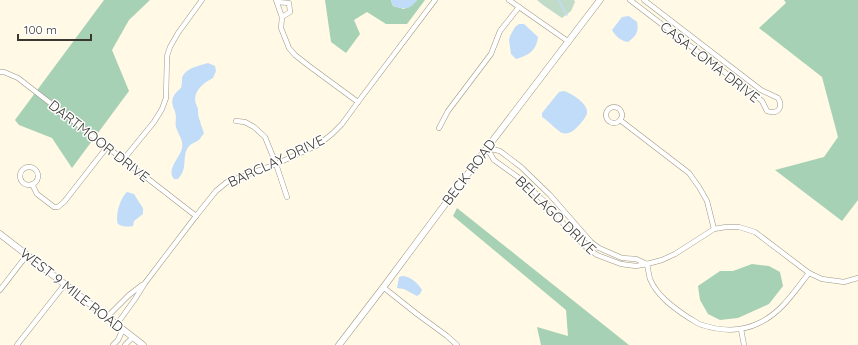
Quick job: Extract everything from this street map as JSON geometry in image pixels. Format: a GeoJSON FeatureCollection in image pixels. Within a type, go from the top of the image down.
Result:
{"type":"FeatureCollection","features":[{"type":"Feature","properties":{"kind":"main road","name":"BECK ROAD"},"geometry":{"type":"LineString","coordinates":[[339,345],[600,0]]}},
{"type":"Feature","properties":{"kind":"main road","name":"WEST 9 MILE ROAD"},"geometry":{"type":"LineString","coordinates":[[0,234],[143,345]]}},
{"type":"Feature","properties":{"kind":"street"},"geometry":{"type":"LineString","coordinates":[[124,160],[154,122],[162,109],[166,98],[167,56],[170,47],[178,33],[202,0]]}},
{"type":"Feature","properties":{"kind":"street","name":"BARCLAY DRIVE"},"geometry":{"type":"LineString","coordinates":[[117,324],[145,283],[216,191],[227,182],[276,164],[318,145],[332,134],[342,124],[435,0]]}},
{"type":"Feature","properties":{"kind":"street"},"geometry":{"type":"LineString","coordinates":[[509,0],[569,42]]}},
{"type":"Feature","properties":{"kind":"street","name":"CASA LOMA DRIVE"},"geometry":{"type":"LineString","coordinates":[[630,0],[762,101],[767,111],[772,112],[779,109],[781,103],[778,98],[761,90],[644,0]]}},
{"type":"Feature","properties":{"kind":"street"},"geometry":{"type":"LineString","coordinates":[[282,18],[290,12],[289,3],[277,1],[282,18],[281,28],[289,48],[309,66],[358,102]]}},
{"type":"Feature","properties":{"kind":"street"},"geometry":{"type":"LineString","coordinates":[[439,128],[448,111],[491,54],[500,31],[519,8]]}},
{"type":"Feature","properties":{"kind":"street","name":"DARTMOOR DRIVE"},"geometry":{"type":"LineString","coordinates":[[0,72],[4,72],[18,78],[196,216]]}},
{"type":"Feature","properties":{"kind":"street"},"geometry":{"type":"LineString","coordinates":[[620,120],[689,173],[699,186],[707,201],[714,229]]}},
{"type":"Feature","properties":{"kind":"street"},"geometry":{"type":"LineString","coordinates":[[236,121],[246,122],[264,137],[276,164],[287,196]]}},
{"type":"Feature","properties":{"kind":"street"},"geometry":{"type":"LineString","coordinates":[[32,184],[37,194],[54,207],[58,207],[64,202],[107,147]]}},
{"type":"Feature","properties":{"kind":"street","name":"BELLAGO DRIVE"},"geometry":{"type":"LineString","coordinates":[[487,148],[500,151],[521,167],[550,195],[591,242],[600,248],[622,258],[636,259],[647,264]]}},
{"type":"Feature","properties":{"kind":"street","name":"BELLAGO DRIVE"},"geometry":{"type":"LineString","coordinates":[[487,148],[494,160],[519,178],[544,201],[586,247],[596,255],[621,264],[636,266],[662,260],[675,254],[714,229],[726,226],[739,227],[755,232],[809,273],[822,279],[844,282],[858,278]]}},
{"type":"Feature","properties":{"kind":"street"},"geometry":{"type":"LineString","coordinates":[[26,167],[32,167],[37,170],[38,179],[32,184],[26,184],[21,180],[20,177],[22,171],[26,167]]}},
{"type":"Feature","properties":{"kind":"street"},"geometry":{"type":"LineString","coordinates":[[0,290],[27,255]]}},
{"type":"Feature","properties":{"kind":"street"},"geometry":{"type":"LineString","coordinates":[[647,264],[650,280],[666,301],[677,310],[702,325],[725,330],[741,329],[759,323],[775,313],[781,308],[809,273]]}},
{"type":"Feature","properties":{"kind":"street","name":"BARCLAY DRIVE"},"geometry":{"type":"LineString","coordinates":[[107,317],[129,295],[145,283]]}},
{"type":"Feature","properties":{"kind":"street"},"geometry":{"type":"LineString","coordinates":[[17,345],[65,284]]}},
{"type":"Feature","properties":{"kind":"street"},"geometry":{"type":"LineString","coordinates":[[383,287],[457,345]]}},
{"type":"Feature","properties":{"kind":"street"},"geometry":{"type":"LineString","coordinates":[[113,345],[118,340],[123,329]]}},
{"type":"Feature","properties":{"kind":"street"},"geometry":{"type":"LineString","coordinates":[[741,329],[744,345]]}},
{"type":"Feature","properties":{"kind":"street"},"geometry":{"type":"LineString","coordinates":[[125,345],[133,337]]}},
{"type":"Feature","properties":{"kind":"green space"},"geometry":{"type":"Polygon","coordinates":[[[104,0],[150,0],[129,20],[112,50],[129,91],[72,168],[52,138],[19,125],[15,120],[104,0]]]}},
{"type":"Feature","properties":{"kind":"green space"},"geometry":{"type":"Polygon","coordinates":[[[325,0],[392,0],[393,6],[404,9],[417,0],[425,0],[407,24],[386,24],[367,12],[354,20],[360,34],[346,53],[331,42],[325,0]]]}},
{"type":"Feature","properties":{"kind":"green space"},"geometry":{"type":"Polygon","coordinates":[[[537,0],[574,0],[575,2],[571,11],[562,18],[537,0]]]}},
{"type":"Feature","properties":{"kind":"green space"},"geometry":{"type":"Polygon","coordinates":[[[784,0],[858,0],[858,200],[842,221],[775,170],[824,157],[838,137],[822,77],[759,28],[786,3],[784,0]]]}},
{"type":"Feature","properties":{"kind":"green space"},"geometry":{"type":"Polygon","coordinates":[[[457,208],[629,345],[541,345],[537,327],[568,336],[566,310],[453,216],[457,208]]]}},
{"type":"Feature","properties":{"kind":"green space"},"geometry":{"type":"Polygon","coordinates":[[[752,264],[769,266],[780,272],[783,286],[769,304],[738,318],[720,320],[708,314],[700,300],[698,286],[720,271],[733,271],[752,264]]]}},
{"type":"Feature","properties":{"kind":"water"},"geometry":{"type":"Polygon","coordinates":[[[392,0],[417,0],[409,8],[403,8],[393,6],[392,0]]]}},
{"type":"Feature","properties":{"kind":"water"},"geometry":{"type":"Polygon","coordinates":[[[629,16],[637,22],[638,28],[635,36],[628,42],[623,41],[615,35],[612,30],[622,17],[629,16]]]}},
{"type":"Feature","properties":{"kind":"water"},"geometry":{"type":"Polygon","coordinates":[[[519,24],[524,24],[538,37],[536,46],[531,52],[516,59],[511,54],[509,40],[515,27],[519,24]]]}},
{"type":"Feature","properties":{"kind":"water"},"geometry":{"type":"Polygon","coordinates":[[[208,63],[215,66],[216,71],[213,78],[199,89],[195,96],[198,114],[204,134],[200,139],[188,147],[183,171],[178,179],[174,179],[172,175],[172,167],[181,152],[182,140],[176,127],[176,114],[172,100],[175,93],[181,88],[184,74],[190,69],[208,63]]]}},
{"type":"Feature","properties":{"kind":"water"},"geometry":{"type":"Polygon","coordinates":[[[563,91],[582,102],[587,110],[587,115],[582,122],[570,133],[560,132],[542,117],[542,113],[559,92],[563,91]]]}},
{"type":"Feature","properties":{"kind":"water"},"geometry":{"type":"Polygon","coordinates":[[[127,192],[134,194],[143,208],[143,214],[134,221],[133,226],[127,227],[118,224],[117,216],[120,203],[127,192]]]}},
{"type":"Feature","properties":{"kind":"water"},"geometry":{"type":"Polygon","coordinates":[[[399,277],[408,277],[419,285],[422,290],[420,294],[417,296],[404,289],[397,288],[399,277]]]}},
{"type":"Feature","properties":{"kind":"waterway"},"geometry":{"type":"LineString","coordinates":[[559,0],[567,15]]}}]}
